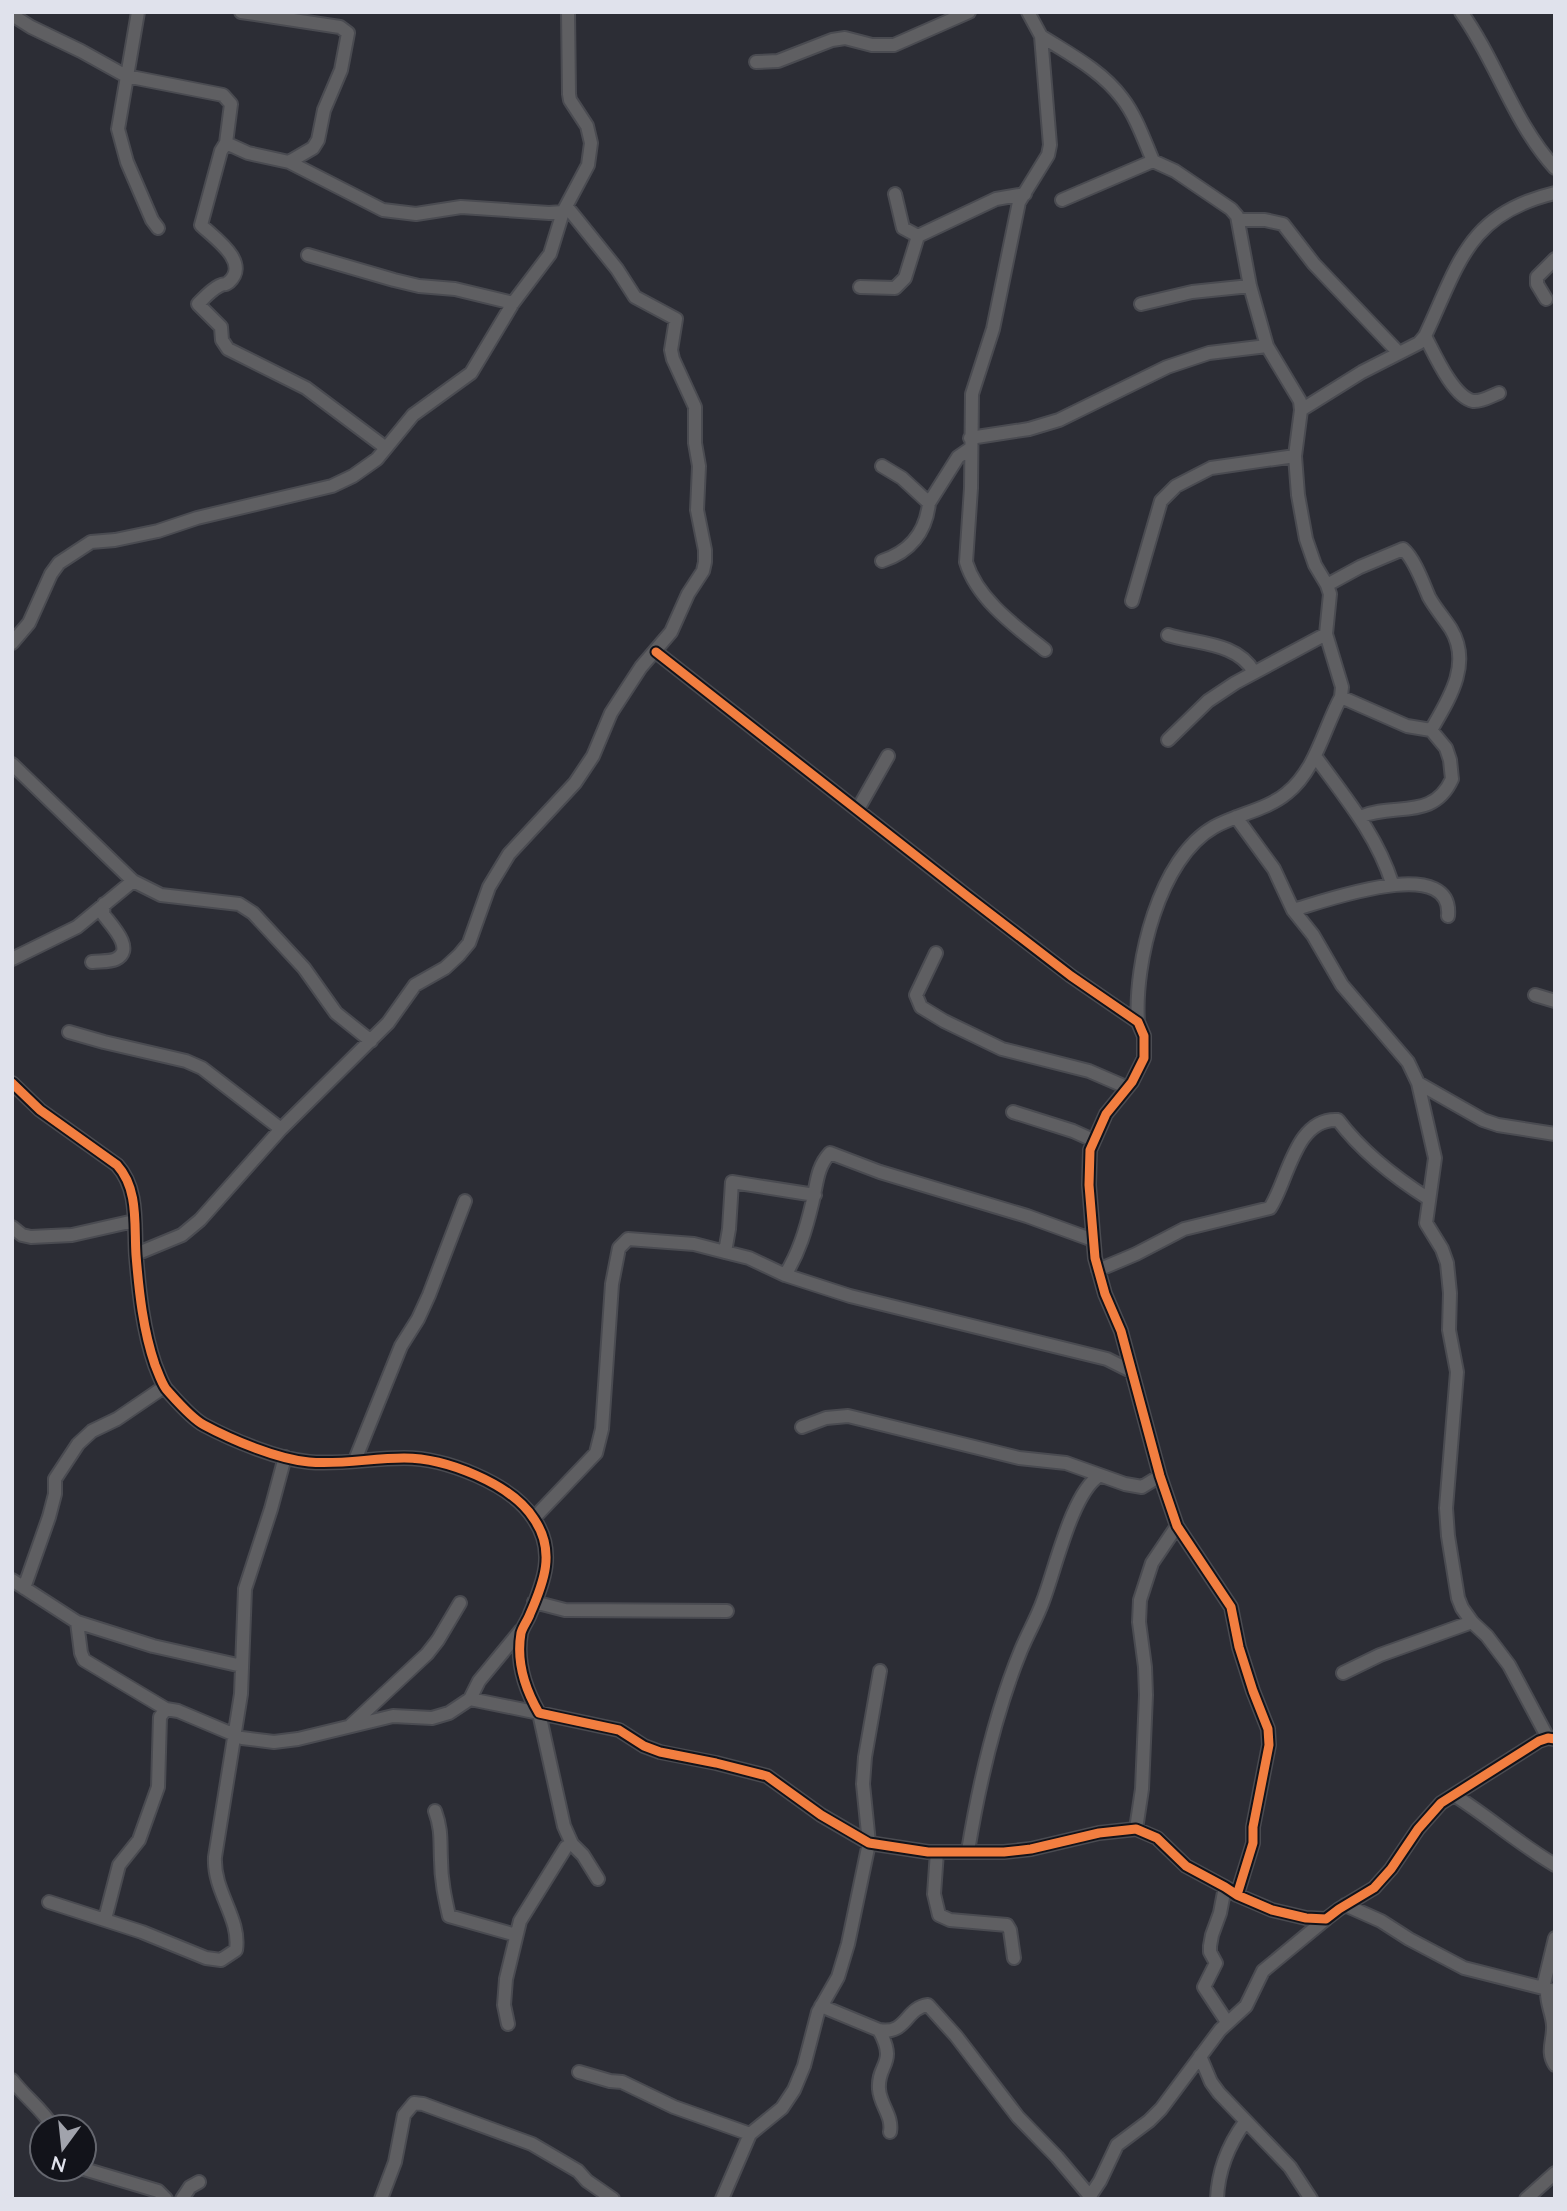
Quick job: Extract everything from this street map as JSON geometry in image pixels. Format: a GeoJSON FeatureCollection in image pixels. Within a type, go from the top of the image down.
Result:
{"type":"FeatureCollection","features":[{"type":"Feature","properties":{"kind":"street"},"geometry":{"type":"LineString","coordinates":[[138,12],[118,129],[127,162],[158,229]]}},
{"type":"Feature","properties":{"kind":"street"},"geometry":{"type":"LineString","coordinates":[[241,12],[340,27],[348,33],[341,70],[324,110],[318,140],[313,148],[289,162]]}},
{"type":"Feature","properties":{"kind":"street"},"geometry":{"type":"LineString","coordinates":[[12,643],[29,623],[51,574],[59,563],[91,542],[158,531],[197,518],[332,486],[353,476],[377,459],[413,415],[471,373],[513,303],[550,254],[565,209],[589,164],[591,143],[587,127],[570,100],[568,12]]}},
{"type":"Feature","properties":{"kind":"street"},"geometry":{"type":"LineString","coordinates":[[756,62],[778,61],[832,40],[845,38],[872,45],[894,45],[969,12]]}},
{"type":"Feature","properties":{"kind":"street"},"geometry":{"type":"LineString","coordinates":[[1028,12],[1041,36],[1051,145],[1017,211],[993,329],[972,394],[971,488],[965,562],[968,571],[990,602],[1045,650]]}},
{"type":"Feature","properties":{"kind":"street"},"geometry":{"type":"LineString","coordinates":[[1461,12],[1484,48],[1517,117],[1555,168]]}},
{"type":"Feature","properties":{"kind":"street"},"geometry":{"type":"LineString","coordinates":[[12,15],[126,76],[223,95],[231,104],[226,143],[221,151],[201,225],[231,254],[235,266],[227,284],[219,286],[198,304],[221,327],[222,340],[228,349],[306,388],[386,449]]}},
{"type":"Feature","properties":{"kind":"street"},"geometry":{"type":"LineString","coordinates":[[1041,36],[1101,75],[1112,86],[1129,108],[1153,161],[1175,171],[1231,209],[1239,220],[1250,286],[1267,346],[1300,401],[1295,456],[1298,495],[1306,539],[1315,565],[1327,585],[1330,607],[1326,635],[1342,687],[1341,697],[1315,756],[1287,794],[1215,826],[1201,836],[1183,855],[1170,878],[1146,940],[1136,996],[1144,1058],[1106,1114],[1093,1140],[1089,1163],[1093,1240],[1098,1270],[1104,1294],[1121,1331],[1160,1476],[1177,1526],[1231,1607],[1239,1647],[1268,1729],[1269,1745],[1253,1827],[1253,1843],[1237,1895]]}},
{"type":"Feature","properties":{"kind":"street"},"geometry":{"type":"LineString","coordinates":[[226,143],[248,153],[289,162],[383,210],[416,214],[461,207],[540,213],[565,209]]}},
{"type":"Feature","properties":{"kind":"street"},"geometry":{"type":"LineString","coordinates":[[1062,200],[1153,161]]}},
{"type":"Feature","properties":{"kind":"street"},"geometry":{"type":"LineString","coordinates":[[1301,410],[1362,372],[1419,343],[1425,336],[1453,274],[1479,232],[1521,202],[1555,192]]}},
{"type":"Feature","properties":{"kind":"street"},"geometry":{"type":"LineString","coordinates":[[895,194],[903,228],[918,236]]}},
{"type":"Feature","properties":{"kind":"street"},"geometry":{"type":"LineString","coordinates":[[860,287],[886,288],[900,284],[905,278],[918,236],[986,203],[1024,194]]}},
{"type":"Feature","properties":{"kind":"street"},"geometry":{"type":"LineString","coordinates":[[136,1254],[182,1235],[200,1220],[281,1129],[394,1016],[415,985],[445,968],[459,956],[469,943],[489,887],[509,855],[575,783],[593,756],[611,713],[641,667],[671,632],[688,594],[703,571],[705,550],[697,510],[699,466],[695,443],[695,407],[671,350],[676,319],[635,297],[617,269],[565,209]]}},
{"type":"Feature","properties":{"kind":"street"},"geometry":{"type":"LineString","coordinates":[[1239,220],[1265,220],[1283,224],[1314,264],[1399,353]]}},
{"type":"Feature","properties":{"kind":"street"},"geometry":{"type":"LineString","coordinates":[[308,255],[401,282],[455,289],[513,303]]}},
{"type":"Feature","properties":{"kind":"street"},"geometry":{"type":"LineString","coordinates":[[1546,299],[1537,284],[1537,278],[1555,258]]}},
{"type":"Feature","properties":{"kind":"street"},"geometry":{"type":"LineString","coordinates":[[1141,304],[1192,292],[1250,286]]}},
{"type":"Feature","properties":{"kind":"street"},"geometry":{"type":"LineString","coordinates":[[1425,336],[1448,378],[1464,398],[1480,401],[1499,393]]}},
{"type":"Feature","properties":{"kind":"street"},"geometry":{"type":"LineString","coordinates":[[882,561],[909,547],[922,532],[929,503],[970,443],[1059,420],[1167,367],[1209,353],[1267,346]]}},
{"type":"Feature","properties":{"kind":"street"},"geometry":{"type":"LineString","coordinates":[[1132,601],[1161,501],[1176,486],[1211,468],[1295,456]]}},
{"type":"Feature","properties":{"kind":"street"},"geometry":{"type":"LineString","coordinates":[[882,466],[902,478],[929,503]]}},
{"type":"Feature","properties":{"kind":"street"},"geometry":{"type":"LineString","coordinates":[[1327,585],[1360,567],[1403,549],[1410,555],[1430,600],[1452,631],[1459,652],[1460,668],[1452,695],[1431,730]]}},
{"type":"Feature","properties":{"kind":"street"},"geometry":{"type":"LineString","coordinates":[[1168,635],[1226,648],[1243,659],[1254,672]]}},
{"type":"Feature","properties":{"kind":"street"},"geometry":{"type":"LineString","coordinates":[[1168,740],[1208,701],[1254,672],[1326,635]]}},
{"type":"Feature","properties":{"kind":"street"},"geometry":{"type":"LineString","coordinates":[[656,652],[1040,952],[1138,1022]]}},
{"type":"Feature","properties":{"kind":"street"},"geometry":{"type":"LineString","coordinates":[[1341,697],[1407,726],[1431,730],[1442,741],[1450,760],[1452,779],[1436,802],[1423,807],[1373,811],[1360,817]]}},
{"type":"Feature","properties":{"kind":"street"},"geometry":{"type":"LineString","coordinates":[[858,809],[888,756]]}},
{"type":"Feature","properties":{"kind":"street"},"geometry":{"type":"LineString","coordinates":[[1315,756],[1360,817],[1387,867],[1392,883]]}},
{"type":"Feature","properties":{"kind":"street"},"geometry":{"type":"LineString","coordinates":[[12,764],[133,881],[162,895],[239,904],[253,913],[304,968],[336,1013],[371,1041]]}},
{"type":"Feature","properties":{"kind":"street"},"geometry":{"type":"LineString","coordinates":[[821,2006],[888,2032],[898,2028],[923,2005],[928,2005],[956,2036],[1018,2117],[1057,2157],[1088,2197],[1100,2182],[1117,2145],[1161,2109],[1227,2022],[1246,2006],[1263,1970],[1326,1919],[1374,1888],[1431,1814],[1454,1794],[1489,1771],[1551,1738],[1509,1665],[1472,1622],[1458,1598],[1447,1527],[1457,1372],[1449,1329],[1450,1293],[1447,1264],[1442,1249],[1426,1223],[1435,1158],[1419,1083],[1408,1062],[1342,985],[1313,935],[1293,910],[1275,869],[1236,817]]}},
{"type":"Feature","properties":{"kind":"street"},"geometry":{"type":"LineString","coordinates":[[12,959],[77,927],[133,881]]}},
{"type":"Feature","properties":{"kind":"street"},"geometry":{"type":"LineString","coordinates":[[1293,910],[1392,883],[1441,893],[1448,901],[1448,916]]}},
{"type":"Feature","properties":{"kind":"street"},"geometry":{"type":"LineString","coordinates":[[92,962],[116,959],[122,952],[123,946],[117,931],[103,914],[104,904]]}},
{"type":"Feature","properties":{"kind":"street"},"geometry":{"type":"LineString","coordinates":[[936,953],[916,995],[921,1007],[1002,1049],[1089,1071],[1126,1087]]}},
{"type":"Feature","properties":{"kind":"street"},"geometry":{"type":"LineString","coordinates":[[1535,995],[1555,1001]]}},
{"type":"Feature","properties":{"kind":"street"},"geometry":{"type":"LineString","coordinates":[[69,1032],[126,1048],[169,1056],[202,1068],[281,1129]]}},
{"type":"Feature","properties":{"kind":"street"},"geometry":{"type":"LineString","coordinates":[[12,1083],[40,1110],[117,1165],[126,1175],[131,1190],[136,1254],[150,1350],[164,1387],[202,1424],[285,1457],[323,1463],[418,1459],[454,1468],[501,1488],[534,1518],[547,1549],[546,1571],[522,1630],[479,1681],[470,1699],[449,1713],[432,1718],[393,1716],[285,1742],[253,1741],[178,1710],[166,1709],[85,1660],[81,1653],[77,1622]]}},
{"type":"Feature","properties":{"kind":"street"},"geometry":{"type":"LineString","coordinates":[[1419,1083],[1483,1120],[1555,1134]]}},
{"type":"Feature","properties":{"kind":"street"},"geometry":{"type":"LineString","coordinates":[[1013,1112],[1093,1140]]}},
{"type":"Feature","properties":{"kind":"street"},"geometry":{"type":"LineString","coordinates":[[1098,1270],[1184,1229],[1270,1208],[1299,1145],[1314,1127],[1327,1119],[1338,1120],[1396,1178],[1429,1199]]}},
{"type":"Feature","properties":{"kind":"street"},"geometry":{"type":"LineString","coordinates":[[785,1275],[797,1254],[818,1172],[830,1153],[880,1172],[1027,1216],[1093,1240]]}},
{"type":"Feature","properties":{"kind":"street"},"geometry":{"type":"LineString","coordinates":[[725,1252],[732,1182],[814,1195]]}},
{"type":"Feature","properties":{"kind":"street"},"geometry":{"type":"LineString","coordinates":[[355,1460],[401,1346],[429,1295],[465,1201]]}},
{"type":"Feature","properties":{"kind":"street"},"geometry":{"type":"LineString","coordinates":[[12,1227],[22,1235],[31,1237],[72,1235],[134,1221]]}},
{"type":"Feature","properties":{"kind":"street"},"geometry":{"type":"LineString","coordinates":[[534,1518],[596,1453],[602,1429],[608,1325],[619,1248],[628,1239],[694,1244],[749,1258],[785,1275],[926,1316],[1107,1359],[1131,1371]]}},
{"type":"Feature","properties":{"kind":"street"},"geometry":{"type":"LineString","coordinates":[[24,1588],[53,1504],[55,1479],[78,1444],[92,1431],[117,1419],[164,1387]]}},
{"type":"Feature","properties":{"kind":"street"},"geometry":{"type":"LineString","coordinates":[[802,1427],[826,1418],[848,1416],[1019,1458],[1066,1463],[1125,1484],[1142,1487],[1160,1476]]}},
{"type":"Feature","properties":{"kind":"street"},"geometry":{"type":"LineString","coordinates":[[49,1902],[105,1919],[215,1960],[228,1957],[236,1950],[237,1935],[220,1894],[214,1869],[242,1695],[245,1589],[285,1457]]}},
{"type":"Feature","properties":{"kind":"street"},"geometry":{"type":"LineString","coordinates":[[968,1852],[973,1817],[1021,1649],[1043,1604],[1065,1536],[1079,1503],[1088,1484],[1099,1476]]}},
{"type":"Feature","properties":{"kind":"street"},"geometry":{"type":"LineString","coordinates":[[1136,1829],[1142,1789],[1146,1695],[1139,1622],[1140,1600],[1152,1563],[1177,1526]]}},
{"type":"Feature","properties":{"kind":"street"},"geometry":{"type":"LineString","coordinates":[[12,1580],[77,1622],[153,1646],[243,1666]]}},
{"type":"Feature","properties":{"kind":"street"},"geometry":{"type":"LineString","coordinates":[[534,1602],[565,1610],[727,1611]]}},
{"type":"Feature","properties":{"kind":"street"},"geometry":{"type":"LineString","coordinates":[[351,1725],[427,1654],[460,1603]]}},
{"type":"Feature","properties":{"kind":"street"},"geometry":{"type":"LineString","coordinates":[[1343,1673],[1380,1656],[1472,1622]]}},
{"type":"Feature","properties":{"kind":"street"},"geometry":{"type":"LineString","coordinates":[[522,1630],[520,1656],[524,1682],[539,1713],[564,1826],[572,1844],[583,1855],[598,1879]]}},
{"type":"Feature","properties":{"kind":"street"},"geometry":{"type":"LineString","coordinates":[[722,2199],[750,2134],[782,2108],[794,2090],[804,2066],[821,2006],[838,1977],[848,1944],[869,1843],[863,1784],[880,1671]]}},
{"type":"Feature","properties":{"kind":"street"},"geometry":{"type":"LineString","coordinates":[[470,1699],[619,1730],[644,1746],[660,1752],[767,1776],[821,1815],[869,1843],[937,1852],[1021,1851],[1099,1833],[1136,1829],[1157,1838],[1186,1866],[1237,1895],[1272,1910],[1306,1918],[1326,1919]]}},
{"type":"Feature","properties":{"kind":"street"},"geometry":{"type":"LineString","coordinates":[[105,1919],[119,1865],[139,1840],[158,1787],[160,1717],[166,1709]]}},
{"type":"Feature","properties":{"kind":"street"},"geometry":{"type":"LineString","coordinates":[[1454,1794],[1504,1832],[1555,1865]]}},
{"type":"Feature","properties":{"kind":"street"},"geometry":{"type":"LineString","coordinates":[[435,1811],[441,1827],[442,1881],[449,1916],[516,1935]]}},
{"type":"Feature","properties":{"kind":"street"},"geometry":{"type":"LineString","coordinates":[[508,2024],[504,2005],[506,1979],[520,1921],[566,1847],[572,1844]]}},
{"type":"Feature","properties":{"kind":"street"},"geometry":{"type":"LineString","coordinates":[[937,1852],[934,1894],[939,1915],[950,1920],[1007,1925],[1014,1958]]}},
{"type":"Feature","properties":{"kind":"street"},"geometry":{"type":"LineString","coordinates":[[1225,1886],[1210,1946],[1216,1963],[1204,1987],[1227,2022]]}},
{"type":"Feature","properties":{"kind":"street"},"geometry":{"type":"LineString","coordinates":[[1345,1905],[1381,1921],[1464,1968],[1548,1990]]}},
{"type":"Feature","properties":{"kind":"street"},"geometry":{"type":"LineString","coordinates":[[1555,1938],[1546,2000],[1553,2026],[1550,2057],[1555,2065]]}},
{"type":"Feature","properties":{"kind":"street"},"geometry":{"type":"LineString","coordinates":[[879,2030],[885,2042],[888,2059],[879,2085],[879,2094],[892,2122],[890,2132]]}},
{"type":"Feature","properties":{"kind":"street"},"geometry":{"type":"LineString","coordinates":[[1200,2056],[1211,2082],[1245,2122],[1290,2167],[1311,2199]]}},
{"type":"Feature","properties":{"kind":"street"},"geometry":{"type":"LineString","coordinates":[[579,2072],[622,2082],[674,2107],[750,2134]]}},
{"type":"Feature","properties":{"kind":"street"},"geometry":{"type":"LineString","coordinates":[[12,2080],[43,2113]]}},
{"type":"Feature","properties":{"kind":"street"},"geometry":{"type":"LineString","coordinates":[[381,2199],[394,2162],[404,2116],[414,2103],[444,2111],[532,2144],[578,2171],[587,2181],[613,2199]]}},
{"type":"Feature","properties":{"kind":"street"},"geometry":{"type":"LineString","coordinates":[[1217,2199],[1217,2184],[1232,2140],[1245,2122]]}},
{"type":"Feature","properties":{"kind":"street"},"geometry":{"type":"LineString","coordinates":[[98,2173],[158,2191],[166,2199]]}},
{"type":"Feature","properties":{"kind":"street"},"geometry":{"type":"LineString","coordinates":[[1526,2199],[1555,2173]]}},
{"type":"Feature","properties":{"kind":"street"},"geometry":{"type":"LineString","coordinates":[[182,2199],[190,2187],[199,2182]]}},
{"type":"Feature","properties":{"kind":"cycle path"},"geometry":{"type":"LineString","coordinates":[[656,652],[1071,976],[1138,1022],[1144,1036],[1144,1058],[1132,1082],[1106,1114],[1090,1150],[1089,1185],[1095,1258],[1105,1294],[1121,1331],[1160,1476],[1177,1526],[1231,1607],[1239,1647],[1268,1729],[1269,1745],[1253,1827],[1253,1843],[1237,1895]]}},
{"type":"Feature","properties":{"kind":"cycle path"},"geometry":{"type":"LineString","coordinates":[[12,1083],[40,1110],[117,1165],[124,1175],[134,1208],[140,1297],[151,1352],[166,1389],[194,1418],[241,1443],[296,1460],[332,1463],[404,1458],[438,1462],[494,1484],[510,1494],[534,1519],[545,1543],[545,1567],[535,1602],[522,1630],[520,1654],[523,1675],[539,1713],[619,1730],[644,1746],[660,1752],[767,1776],[821,1815],[869,1843],[928,1852],[1004,1852],[1031,1849],[1099,1833],[1136,1829],[1157,1838],[1186,1866],[1237,1895],[1272,1910],[1306,1918],[1326,1919],[1374,1888],[1441,1803],[1539,1741],[1555,1739]]}}]}
